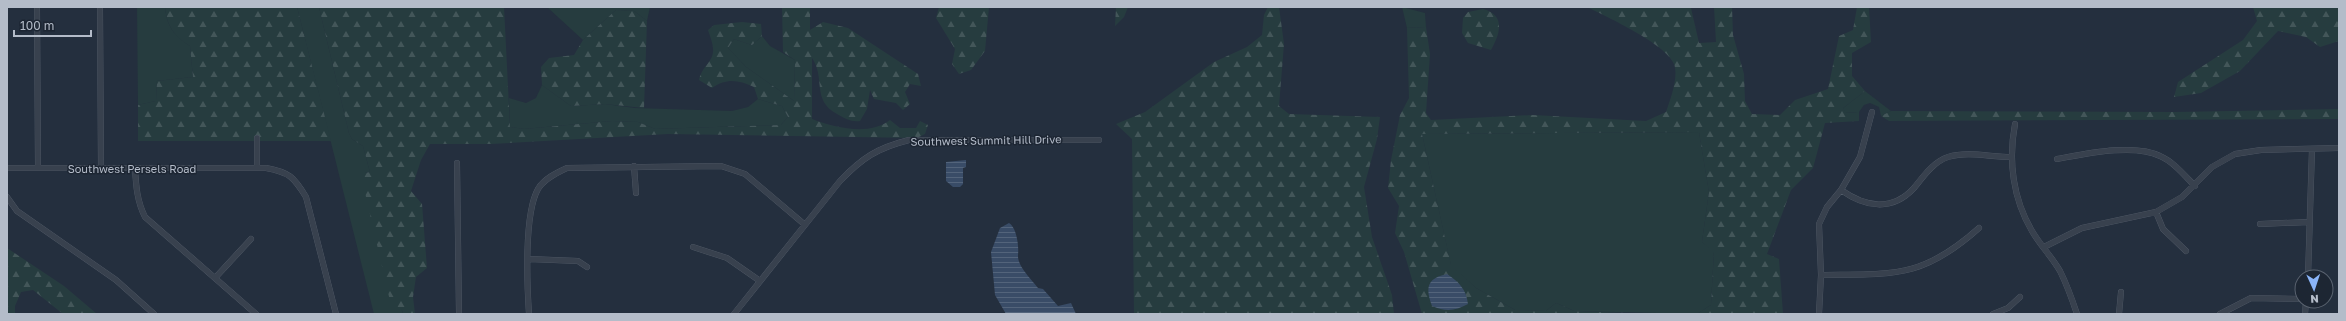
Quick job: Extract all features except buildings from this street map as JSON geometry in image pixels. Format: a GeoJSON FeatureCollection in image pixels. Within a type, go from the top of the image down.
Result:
{"type":"FeatureCollection","features":[{"type":"Feature","properties":{"kind":"street"},"geometry":{"type":"LineString","coordinates":[[37,7],[38,168]]}},
{"type":"Feature","properties":{"kind":"street"},"geometry":{"type":"LineString","coordinates":[[100,7],[101,168]]}},
{"type":"Feature","properties":{"kind":"street"},"geometry":{"type":"LineString","coordinates":[[1819,314],[1821,275],[1819,224],[1827,207],[1841,190],[1860,157],[1872,112]]}},
{"type":"Feature","properties":{"kind":"street"},"geometry":{"type":"LineString","coordinates":[[2015,124],[2011,157],[2014,185],[2022,212],[2033,232],[2060,272],[2077,314]]}},
{"type":"Feature","properties":{"kind":"street"},"geometry":{"type":"LineString","coordinates":[[257,138],[257,168]]}},
{"type":"Feature","properties":{"kind":"street","name":"Southwest Summit Hill Drive"},"geometry":{"type":"LineString","coordinates":[[734,314],[804,224],[858,162],[871,153],[892,144],[909,140],[1099,140]]}},
{"type":"Feature","properties":{"kind":"street"},"geometry":{"type":"LineString","coordinates":[[2044,247],[2082,228],[2156,212],[2182,197],[2195,186],[2212,167],[2235,154],[2261,150],[2339,148]]}},
{"type":"Feature","properties":{"kind":"street"},"geometry":{"type":"LineString","coordinates":[[2308,269],[2312,149]]}},
{"type":"Feature","properties":{"kind":"street"},"geometry":{"type":"LineString","coordinates":[[2057,159],[2106,152],[2146,152],[2166,159],[2195,186]]}},
{"type":"Feature","properties":{"kind":"street"},"geometry":{"type":"LineString","coordinates":[[1841,190],[1866,204],[1882,206],[1894,203],[1905,197],[1922,177],[1946,158],[1963,154],[2011,157]]}},
{"type":"Feature","properties":{"kind":"street"},"geometry":{"type":"LineString","coordinates":[[457,163],[459,314]]}},
{"type":"Feature","properties":{"kind":"street"},"geometry":{"type":"LineString","coordinates":[[634,166],[636,193]]}},
{"type":"Feature","properties":{"kind":"street"},"geometry":{"type":"LineString","coordinates":[[529,314],[529,214],[538,188],[546,180],[567,168],[721,166],[745,174],[804,224]]}},
{"type":"Feature","properties":{"kind":"street","name":"Southwest Persels Road"},"geometry":{"type":"LineString","coordinates":[[7,168],[257,168],[285,171],[297,181],[306,197],[336,314]]}},
{"type":"Feature","properties":{"kind":"street"},"geometry":{"type":"LineString","coordinates":[[135,168],[138,197],[145,217],[254,314]]}},
{"type":"Feature","properties":{"kind":"street"},"geometry":{"type":"LineString","coordinates":[[7,197],[17,211],[116,280],[154,314]]}},
{"type":"Feature","properties":{"kind":"street"},"geometry":{"type":"LineString","coordinates":[[2156,212],[2163,229],[2186,251]]}},
{"type":"Feature","properties":{"kind":"street"},"geometry":{"type":"LineString","coordinates":[[2260,224],[2309,222]]}},
{"type":"Feature","properties":{"kind":"street"},"geometry":{"type":"LineString","coordinates":[[1821,275],[1892,274],[1914,269],[1936,261],[1958,247],[1979,228]]}},
{"type":"Feature","properties":{"kind":"street"},"geometry":{"type":"LineString","coordinates":[[215,278],[251,239]]}},
{"type":"Feature","properties":{"kind":"street"},"geometry":{"type":"LineString","coordinates":[[693,247],[727,258],[760,281]]}},
{"type":"Feature","properties":{"kind":"street"},"geometry":{"type":"LineString","coordinates":[[529,259],[578,261],[588,267]]}},
{"type":"Feature","properties":{"kind":"street"},"geometry":{"type":"LineString","coordinates":[[2119,314],[2121,292]]}},
{"type":"Feature","properties":{"kind":"street"},"geometry":{"type":"LineString","coordinates":[[1993,314],[2008,308],[2020,297]]}},
{"type":"Feature","properties":{"kind":"street"},"geometry":{"type":"LineString","coordinates":[[2220,314],[2251,298],[2294,299]]}},
{"type":"Feature","properties":{"kind":"green space"},"geometry":{"type":"Polygon","coordinates":[[[137,7],[165,7],[172,30],[190,46],[193,77],[157,81],[156,101],[138,105],[137,7]]]}},
{"type":"Feature","properties":{"kind":"green space"},"geometry":{"type":"Polygon","coordinates":[[[165,7],[297,7],[331,141],[138,141],[138,105],[156,101],[157,81],[193,77],[190,46],[172,30],[165,7]]]}},
{"type":"Feature","properties":{"kind":"green space"},"geometry":{"type":"Polygon","coordinates":[[[297,7],[319,7],[349,133],[352,139],[363,146],[370,172],[365,173],[403,314],[374,314],[297,7]]]}},
{"type":"Feature","properties":{"kind":"green space"},"geometry":{"type":"Polygon","coordinates":[[[319,7],[504,7],[510,127],[524,129],[612,121],[638,122],[655,129],[781,125],[788,117],[782,106],[758,99],[754,87],[743,83],[728,81],[712,88],[699,80],[702,71],[711,59],[713,52],[708,30],[714,25],[742,22],[761,24],[762,36],[752,45],[734,39],[728,48],[746,67],[794,101],[795,60],[783,52],[782,7],[810,7],[810,30],[823,22],[848,28],[918,74],[921,86],[910,84],[905,92],[910,104],[903,110],[896,103],[874,99],[870,90],[867,109],[860,121],[851,121],[837,114],[824,102],[821,95],[818,73],[812,58],[812,119],[831,125],[852,129],[873,128],[890,120],[900,128],[916,128],[920,121],[928,125],[925,134],[917,138],[668,134],[491,144],[430,144],[421,160],[411,191],[422,204],[427,268],[416,277],[413,297],[415,314],[403,314],[402,310],[390,301],[363,184],[365,173],[370,172],[363,146],[352,139],[349,133],[319,7]]]}},
{"type":"Feature","properties":{"kind":"green space"},"geometry":{"type":"Polygon","coordinates":[[[547,7],[650,7],[647,21],[634,11],[616,10],[583,40],[547,7]]]}},
{"type":"Feature","properties":{"kind":"green space"},"geometry":{"type":"Polygon","coordinates":[[[939,7],[989,7],[985,51],[971,70],[959,74],[952,64],[955,49],[936,18],[939,7]]]}},
{"type":"Feature","properties":{"kind":"green space"},"geometry":{"type":"Polygon","coordinates":[[[1116,7],[1128,7],[1124,17],[1115,26],[1116,7]]]}},
{"type":"Feature","properties":{"kind":"green space"},"geometry":{"type":"Polygon","coordinates":[[[1268,7],[1279,7],[1284,44],[1279,106],[1289,114],[1380,117],[1377,139],[1364,187],[1372,237],[1392,295],[1394,314],[1134,314],[1132,139],[1116,124],[1145,112],[1214,62],[1247,47],[1262,35],[1264,15],[1268,7]]]}},
{"type":"Feature","properties":{"kind":"green space"},"geometry":{"type":"Polygon","coordinates":[[[1402,7],[1425,13],[1426,27],[1407,28],[1402,7]]]}},
{"type":"Feature","properties":{"kind":"green space"},"geometry":{"type":"Polygon","coordinates":[[[1587,7],[1691,8],[1699,43],[1716,42],[1714,7],[1732,7],[1733,35],[1744,74],[1745,101],[1752,114],[1780,115],[1795,100],[1828,89],[1839,36],[1853,30],[1857,7],[1869,7],[1871,42],[1852,53],[1852,76],[1865,91],[1843,108],[1846,113],[1859,112],[1859,121],[1825,123],[1813,168],[1791,190],[1767,254],[1779,259],[1783,314],[1697,314],[1711,305],[1714,252],[1702,242],[1709,192],[1699,132],[1422,134],[1451,265],[1476,288],[1515,310],[1546,311],[1556,303],[1574,311],[1655,314],[1422,314],[1404,252],[1395,233],[1399,206],[1388,188],[1391,160],[1400,115],[1409,98],[1407,28],[1426,27],[1430,54],[1426,113],[1431,120],[1533,115],[1646,121],[1666,112],[1675,82],[1674,64],[1669,56],[1660,48],[1635,32],[1587,7]]]}},
{"type":"Feature","properties":{"kind":"green space"},"geometry":{"type":"Polygon","coordinates":[[[2253,7],[2339,7],[2339,41],[2320,47],[2306,37],[2278,31],[2240,71],[2201,93],[2174,97],[2178,82],[2243,40],[2257,21],[2253,7]]]}},
{"type":"Feature","properties":{"kind":"green space"},"geometry":{"type":"Polygon","coordinates":[[[1483,9],[1490,12],[1498,20],[1499,26],[1497,38],[1491,50],[1468,43],[1462,33],[1463,18],[1468,12],[1483,9]]]}},
{"type":"Feature","properties":{"kind":"green space"},"geometry":{"type":"Polygon","coordinates":[[[616,10],[634,11],[647,21],[644,108],[605,104],[571,106],[542,85],[541,67],[549,58],[574,55],[583,40],[616,10]]]}},
{"type":"Feature","properties":{"kind":"green space"},"geometry":{"type":"Polygon","coordinates":[[[762,36],[770,46],[795,60],[794,101],[746,67],[728,48],[734,39],[752,45],[762,36]]]}},
{"type":"Feature","properties":{"kind":"green space"},"geometry":{"type":"Polygon","coordinates":[[[542,85],[571,106],[605,104],[635,108],[732,111],[748,107],[758,99],[782,106],[788,117],[781,125],[655,129],[638,122],[612,121],[524,129],[510,127],[509,98],[526,103],[536,98],[542,85]]]}},
{"type":"Feature","properties":{"kind":"green space"},"geometry":{"type":"Polygon","coordinates":[[[1865,91],[1891,111],[1881,116],[1879,107],[1870,103],[1864,105],[1859,112],[1845,113],[1843,108],[1865,91]]]}},
{"type":"Feature","properties":{"kind":"green space"},"geometry":{"type":"Polygon","coordinates":[[[2339,109],[2339,119],[1889,121],[1881,116],[1891,111],[2175,112],[2339,109]]]}},
{"type":"Feature","properties":{"kind":"green space"},"geometry":{"type":"Polygon","coordinates":[[[1699,132],[1709,192],[1702,242],[1714,251],[1711,305],[1697,314],[1574,311],[1556,303],[1546,311],[1515,310],[1476,288],[1451,266],[1422,134],[1699,132]]]}},
{"type":"Feature","properties":{"kind":"green space"},"geometry":{"type":"Polygon","coordinates":[[[7,248],[64,286],[97,314],[63,314],[33,290],[21,292],[15,306],[15,314],[7,314],[7,248]]]}},
{"type":"Feature","properties":{"kind":"water"},"geometry":{"type":"Polygon","coordinates":[[[966,160],[966,167],[963,168],[963,184],[960,187],[953,187],[946,181],[946,162],[966,160]]]}},
{"type":"Feature","properties":{"kind":"water"},"geometry":{"type":"Polygon","coordinates":[[[1009,223],[1012,225],[1016,233],[1018,243],[1018,259],[1025,273],[1038,288],[1043,289],[1058,306],[1071,303],[1076,314],[1006,314],[995,295],[991,252],[1000,228],[1009,223]]]}},
{"type":"Feature","properties":{"kind":"water"},"geometry":{"type":"Polygon","coordinates":[[[1447,274],[1464,290],[1468,304],[1450,310],[1432,306],[1428,289],[1429,285],[1435,278],[1447,274]]]}}]}
